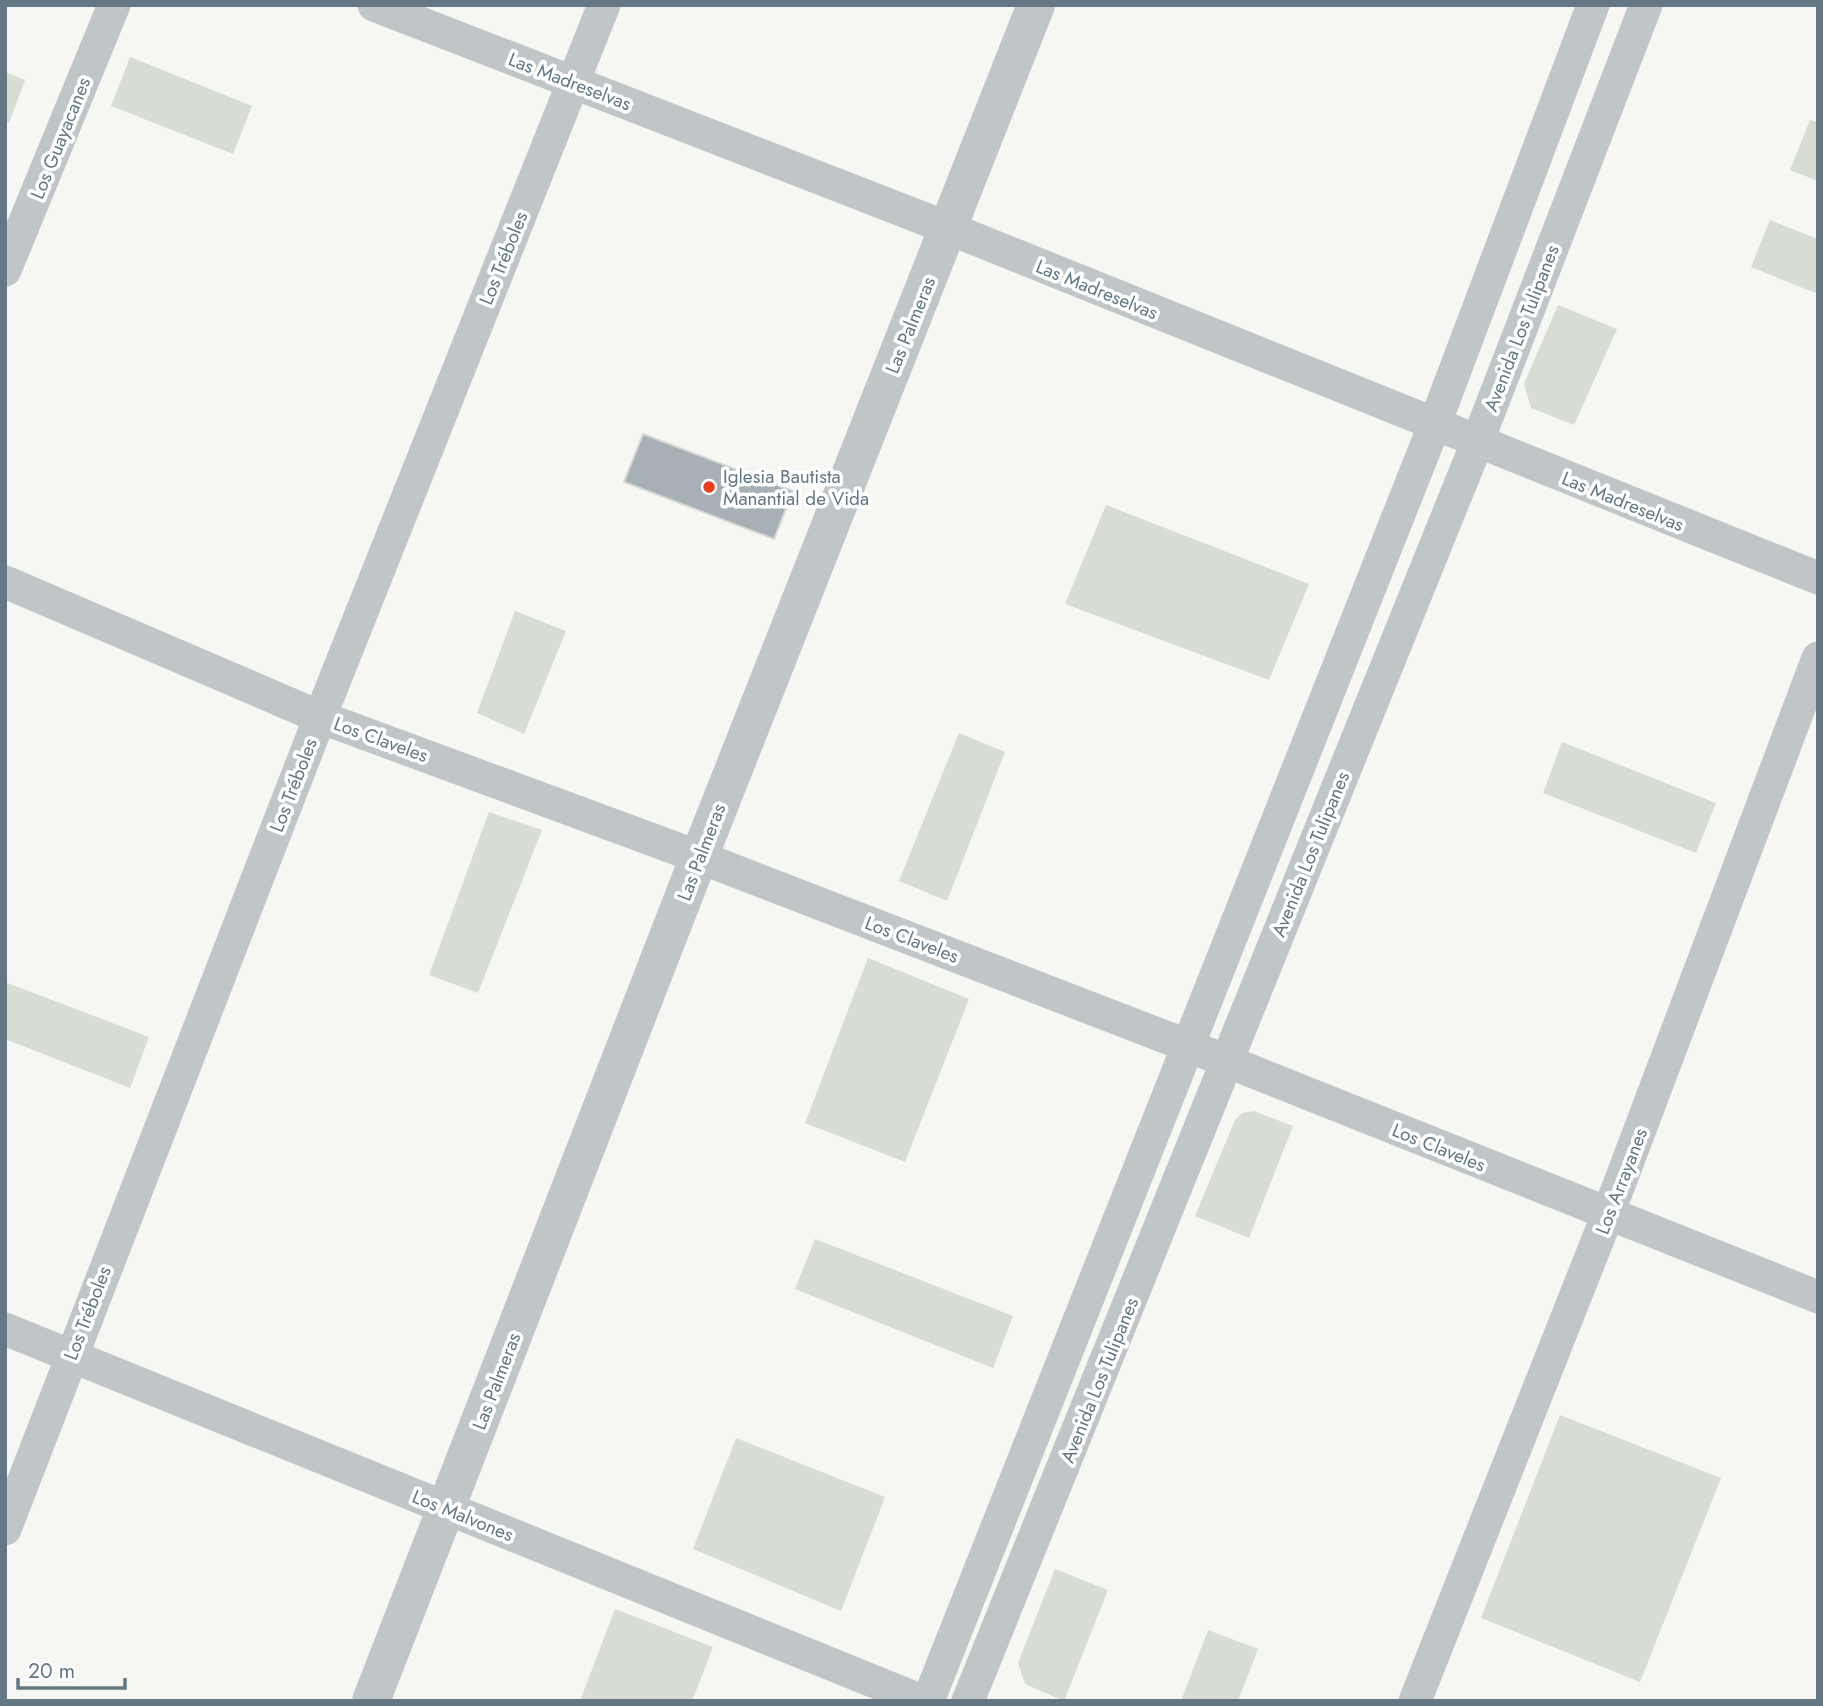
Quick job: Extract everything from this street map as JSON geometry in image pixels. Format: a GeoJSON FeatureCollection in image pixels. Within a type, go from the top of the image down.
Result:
{"type":"FeatureCollection","features":[{"type":"Feature","properties":{"kind":"street","name":"Los Guayacanes"},"geometry":{"type":"LineString","coordinates":[[5,270],[114,5]]}},
{"type":"Feature","properties":{"kind":"street","name":"Las Madreselvas"},"geometry":{"type":"LineString","coordinates":[[374,5],[948,228],[1434,426],[1818,578]]}},
{"type":"Feature","properties":{"kind":"street","name":"Los Tréboles"},"geometry":{"type":"LineString","coordinates":[[5,1529],[70,1355],[320,717],[604,5]]}},
{"type":"Feature","properties":{"kind":"street","name":"Las Palmeras"},"geometry":{"type":"LineString","coordinates":[[371,1701],[699,857],[1036,5]]}},
{"type":"Feature","properties":{"kind":"street"},"geometry":{"type":"LineString","coordinates":[[928,1701],[1186,1045],[1434,426],[1593,5]]}},
{"type":"Feature","properties":{"kind":"street","name":"Avenida Los Tulipanes"},"geometry":{"type":"LineString","coordinates":[[968,1701],[1477,443],[1646,5]]}},
{"type":"Feature","properties":{"kind":"street","name":"Los Claveles"},"geometry":{"type":"LineString","coordinates":[[5,582],[320,717],[699,857],[1186,1045],[1818,1297]]}},
{"type":"Feature","properties":{"kind":"street","name":"Los Arrayanes"},"geometry":{"type":"LineString","coordinates":[[1415,1701],[1608,1214],[1818,658]]}},
{"type":"Feature","properties":{"kind":"street","name":"Los Malvones"},"geometry":{"type":"LineString","coordinates":[[5,1329],[922,1701]]}},
{"type":"Feature","properties":{"kind":"shaded area"},"geometry":{"type":"Polygon","coordinates":[[[130,57],[252,106],[233,154],[111,106],[130,57]]]}},
{"type":"Feature","properties":{"kind":"shaded area"},"geometry":{"type":"Polygon","coordinates":[[[5,72],[25,80],[9,123],[5,121],[5,72]]]}},
{"type":"Feature","properties":{"kind":"shaded area"},"geometry":{"type":"Polygon","coordinates":[[[1810,120],[1818,122],[1818,181],[1790,170],[1810,120]]]}},
{"type":"Feature","properties":{"kind":"shaded area"},"geometry":{"type":"Polygon","coordinates":[[[1770,220],[1818,239],[1818,294],[1751,267],[1770,220]]]}},
{"type":"Feature","properties":{"kind":"shaded area"},"geometry":{"type":"Polygon","coordinates":[[[1558,305],[1617,329],[1574,425],[1531,408],[1524,384],[1558,305]]]}},
{"type":"Feature","properties":{"kind":"shaded area"},"geometry":{"type":"Polygon","coordinates":[[[1106,505],[1309,584],[1269,680],[1065,604],[1106,505]]]}},
{"type":"Feature","properties":{"kind":"shaded area"},"geometry":{"type":"Polygon","coordinates":[[[515,611],[566,631],[524,734],[477,713],[515,611]]]}},
{"type":"Feature","properties":{"kind":"shaded area"},"geometry":{"type":"Polygon","coordinates":[[[959,733],[1005,752],[947,901],[899,881],[959,733]]]}},
{"type":"Feature","properties":{"kind":"shaded area"},"geometry":{"type":"Polygon","coordinates":[[[1562,742],[1716,803],[1696,853],[1543,793],[1562,742]]]}},
{"type":"Feature","properties":{"kind":"shaded area"},"geometry":{"type":"Polygon","coordinates":[[[489,812],[542,830],[478,993],[429,975],[489,812]]]}},
{"type":"Feature","properties":{"kind":"shaded area"},"geometry":{"type":"Polygon","coordinates":[[[868,958],[969,999],[905,1162],[805,1123],[868,958]]]}},
{"type":"Feature","properties":{"kind":"shaded area"},"geometry":{"type":"Polygon","coordinates":[[[5,982],[149,1037],[130,1088],[5,1039],[5,982]]]}},
{"type":"Feature","properties":{"kind":"shaded area"},"geometry":{"type":"Polygon","coordinates":[[[1254,1111],[1293,1126],[1249,1238],[1195,1216],[1235,1120],[1242,1113],[1254,1111]]]}},
{"type":"Feature","properties":{"kind":"shaded area"},"geometry":{"type":"Polygon","coordinates":[[[815,1239],[1013,1316],[993,1368],[795,1289],[815,1239]]]}},
{"type":"Feature","properties":{"kind":"shaded area"},"geometry":{"type":"Polygon","coordinates":[[[1560,1415],[1721,1478],[1640,1682],[1481,1618],[1560,1415]]]}},
{"type":"Feature","properties":{"kind":"shaded area"},"geometry":{"type":"Polygon","coordinates":[[[736,1438],[885,1497],[841,1611],[693,1549],[736,1438]]]}},
{"type":"Feature","properties":{"kind":"shaded area"},"geometry":{"type":"Polygon","coordinates":[[[1055,1569],[1108,1590],[1064,1701],[1025,1684],[1018,1663],[1055,1569]]]}},
{"type":"Feature","properties":{"kind":"shaded area"},"geometry":{"type":"Polygon","coordinates":[[[615,1609],[713,1647],[692,1701],[580,1701],[615,1609]]]}},
{"type":"Feature","properties":{"kind":"shaded area"},"geometry":{"type":"Polygon","coordinates":[[[1208,1630],[1258,1649],[1238,1701],[1181,1701],[1208,1630]]]}},
{"type":"Feature","properties":{"kind":"building","name":"Iglesia Bautista Manantial de Vida"},"geometry":{"type":"Polygon","coordinates":[[[643,434],[793,491],[774,539],[624,482],[643,434]]]}},
{"type":"Feature","properties":{"kind":"place","name":"Iglesia Bautista Manantial de Vida"},"geometry":{"type":"Point","coordinates":[709,487]}}]}
